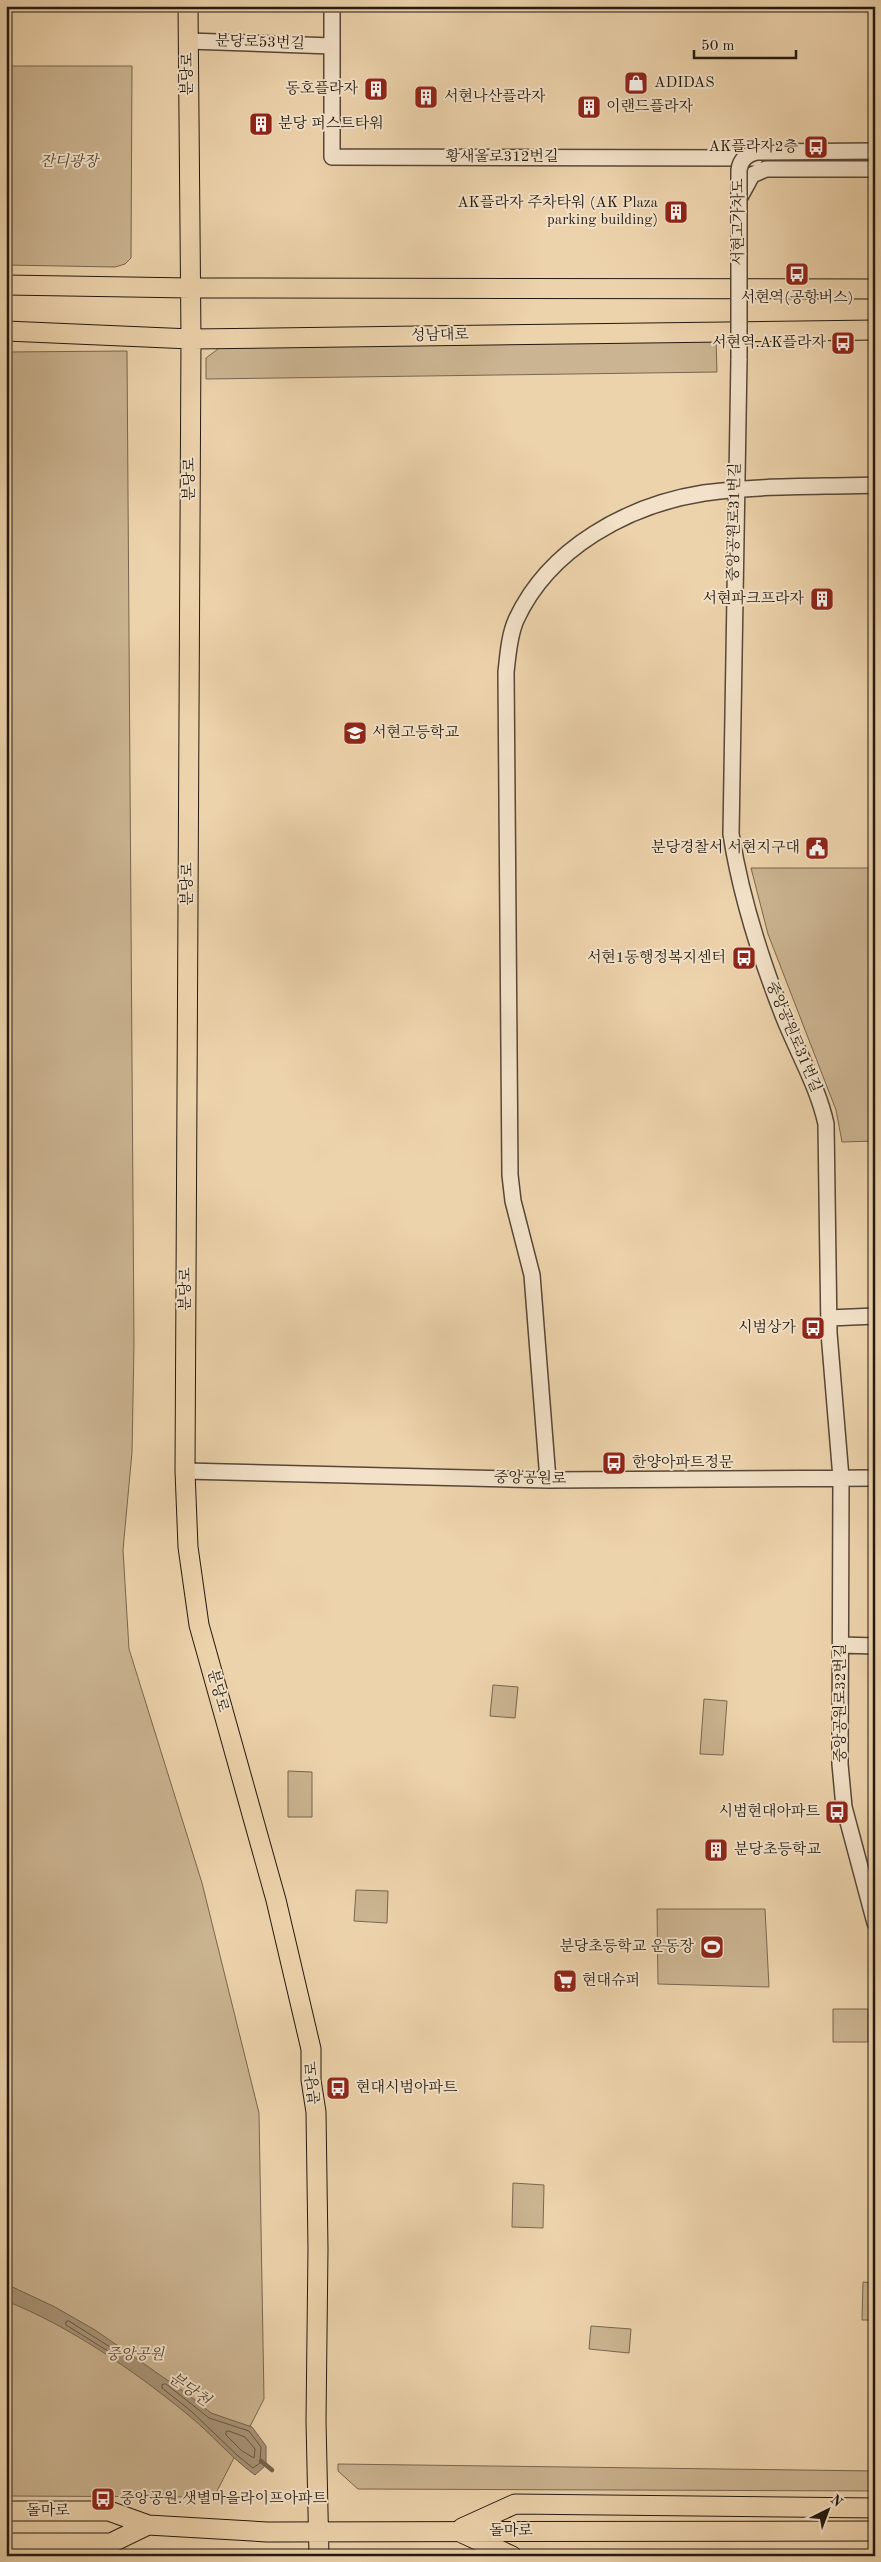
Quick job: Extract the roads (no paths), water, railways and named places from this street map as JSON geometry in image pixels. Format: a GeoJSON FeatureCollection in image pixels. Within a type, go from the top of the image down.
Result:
{"type":"FeatureCollection","features":[{"type":"Feature","properties":{"kind":"main road","name":"분당로"},"geometry":{"type":"LineString","coordinates":[[188,6],[191,339],[185,1471],[188,1546],[199,1625],[276,1900],[311,2049],[311,2080],[316,2112],[318,2249],[316,2422],[319,2556]]}},
{"type":"Feature","properties":{"kind":"main road"},"geometry":{"type":"LineString","coordinates":[[6,285],[190,288],[875,289]]}},
{"type":"Feature","properties":{"kind":"main road","name":"성남대로"},"geometry":{"type":"LineString","coordinates":[[6,331],[191,339],[875,330]]}},
{"type":"Feature","properties":{"kind":"main road"},"geometry":{"type":"LineString","coordinates":[[456,2530],[515,2504],[875,2508]]}},
{"type":"Feature","properties":{"kind":"main road","name":"돌마로"},"geometry":{"type":"LineString","coordinates":[[6,2511],[109,2511],[148,2525],[318,2533],[456,2530],[875,2531]]}},
{"type":"Feature","properties":{"kind":"main road","name":"돌마로"},"geometry":{"type":"LineString","coordinates":[[6,2542],[111,2542],[148,2525]]}},
{"type":"Feature","properties":{"kind":"main road"},"geometry":{"type":"LineString","coordinates":[[456,2530],[512,2556]]}},
{"type":"Feature","properties":{"kind":"street","name":"황새울로312번길"},"geometry":{"type":"LineString","coordinates":[[332,6],[332,157],[875,158]]}},
{"type":"Feature","properties":{"kind":"street","name":"분당로53번길"},"geometry":{"type":"LineString","coordinates":[[188,41],[332,46]]}},
{"type":"Feature","properties":{"kind":"street","name":"서현고가차도"},"geometry":{"type":"LineString","coordinates":[[739,359],[740,165],[751,154],[875,151]]}},
{"type":"Feature","properties":{"kind":"street"},"geometry":{"type":"LineString","coordinates":[[739,199],[752,175],[766,169],[875,169]]}},
{"type":"Feature","properties":{"kind":"street","name":"중앙공원로31번길"},"geometry":{"type":"LineString","coordinates":[[739,359],[731,834],[739,883],[754,938],[791,1035],[821,1103],[826,1124],[828,1318],[841,1478]]}},
{"type":"Feature","properties":{"kind":"street"},"geometry":{"type":"LineString","coordinates":[[548,1480],[532,1275],[513,1200],[510,1175],[506,672],[511,637],[524,605],[559,561],[596,533],[653,505],[702,493],[736,489],[875,485]]}},
{"type":"Feature","properties":{"kind":"street"},"geometry":{"type":"LineString","coordinates":[[828,1318],[875,1316]]}},
{"type":"Feature","properties":{"kind":"street","name":"중앙공원로"},"geometry":{"type":"LineString","coordinates":[[185,1471],[548,1480],[875,1478]]}},
{"type":"Feature","properties":{"kind":"street","name":"중앙공원로32번길"},"geometry":{"type":"LineString","coordinates":[[841,1478],[840,1764],[844,1807],[875,1923]]}},
{"type":"Feature","properties":{"kind":"street"},"geometry":{"type":"LineString","coordinates":[[841,1645],[875,1646]]}},
{"type":"Feature","properties":{"kind":"water"},"geometry":{"type":"Polygon","coordinates":[[[6,2284],[55,2307],[95,2330],[186,2393],[211,2413],[252,2427],[266,2446],[266,2465],[255,2475],[237,2461],[187,2414],[124,2366],[77,2336],[6,2301],[6,2284]]]}},
{"type":"Feature","properties":{"kind":"waterway","name":"분당천"},"geometry":{"type":"LineString","coordinates":[[261,2461],[272,2470]]}},
{"type":"Feature","properties":{"kind":"place","name":"ADIDAS"},"geometry":{"type":"Point","coordinates":[636,83]}},
{"type":"Feature","properties":{"kind":"place","name":"동호플라자"},"geometry":{"type":"Point","coordinates":[376,89]}},
{"type":"Feature","properties":{"kind":"place","name":"서현나산플라자"},"geometry":{"type":"Point","coordinates":[426,97]}},
{"type":"Feature","properties":{"kind":"place","name":"이랜드플라자"},"geometry":{"type":"Point","coordinates":[589,107]}},
{"type":"Feature","properties":{"kind":"place","name":"분당 퍼스트타워"},"geometry":{"type":"Point","coordinates":[261,124]}},
{"type":"Feature","properties":{"kind":"place","name":"AK플라자2층"},"geometry":{"type":"Point","coordinates":[816,147]}},
{"type":"Feature","properties":{"kind":"place","name":"AK플라자 주차타워 (AK Plaza parking building)"},"geometry":{"type":"Point","coordinates":[676,212]}},
{"type":"Feature","properties":{"kind":"place","name":"서현역(공항버스)"},"geometry":{"type":"Point","coordinates":[797,274]}},
{"type":"Feature","properties":{"kind":"place","name":"서현역.AK플라자"},"geometry":{"type":"Point","coordinates":[843,343]}},
{"type":"Feature","properties":{"kind":"place","name":"서현파크프라자"},"geometry":{"type":"Point","coordinates":[822,599]}},
{"type":"Feature","properties":{"kind":"place","name":"서현고등학교"},"geometry":{"type":"Point","coordinates":[355,733]}},
{"type":"Feature","properties":{"kind":"place","name":"분당경찰서 서현지구대"},"geometry":{"type":"Point","coordinates":[817,848]}},
{"type":"Feature","properties":{"kind":"place","name":"서현1동행정복지센터"},"geometry":{"type":"Point","coordinates":[744,958]}},
{"type":"Feature","properties":{"kind":"place","name":"시범상가"},"geometry":{"type":"Point","coordinates":[813,1328]}},
{"type":"Feature","properties":{"kind":"place","name":"한양아파트정문"},"geometry":{"type":"Point","coordinates":[614,1463]}},
{"type":"Feature","properties":{"kind":"place","name":"시범현대아파트"},"geometry":{"type":"Point","coordinates":[837,1812]}},
{"type":"Feature","properties":{"kind":"place","name":"분당초등학교"},"geometry":{"type":"Point","coordinates":[716,1850]}},
{"type":"Feature","properties":{"kind":"place","name":"분당초등학교 운동장"},"geometry":{"type":"Point","coordinates":[712,1947]}},
{"type":"Feature","properties":{"kind":"place","name":"현대슈퍼"},"geometry":{"type":"Point","coordinates":[565,1981]}},
{"type":"Feature","properties":{"kind":"place","name":"현대시범아파트"},"geometry":{"type":"Point","coordinates":[338,2088]}},
{"type":"Feature","properties":{"kind":"place","name":"중앙공원.샛별마을라이프아파트"},"geometry":{"type":"Point","coordinates":[103,2499]}},
{"type":"Feature","properties":{"kind":"park label","name":"잔디광장"},"geometry":{"type":"Point","coordinates":[69,162]}},
{"type":"Feature","properties":{"kind":"park label","name":"중앙공원"},"geometry":{"type":"Point","coordinates":[135,2355]}}]}
